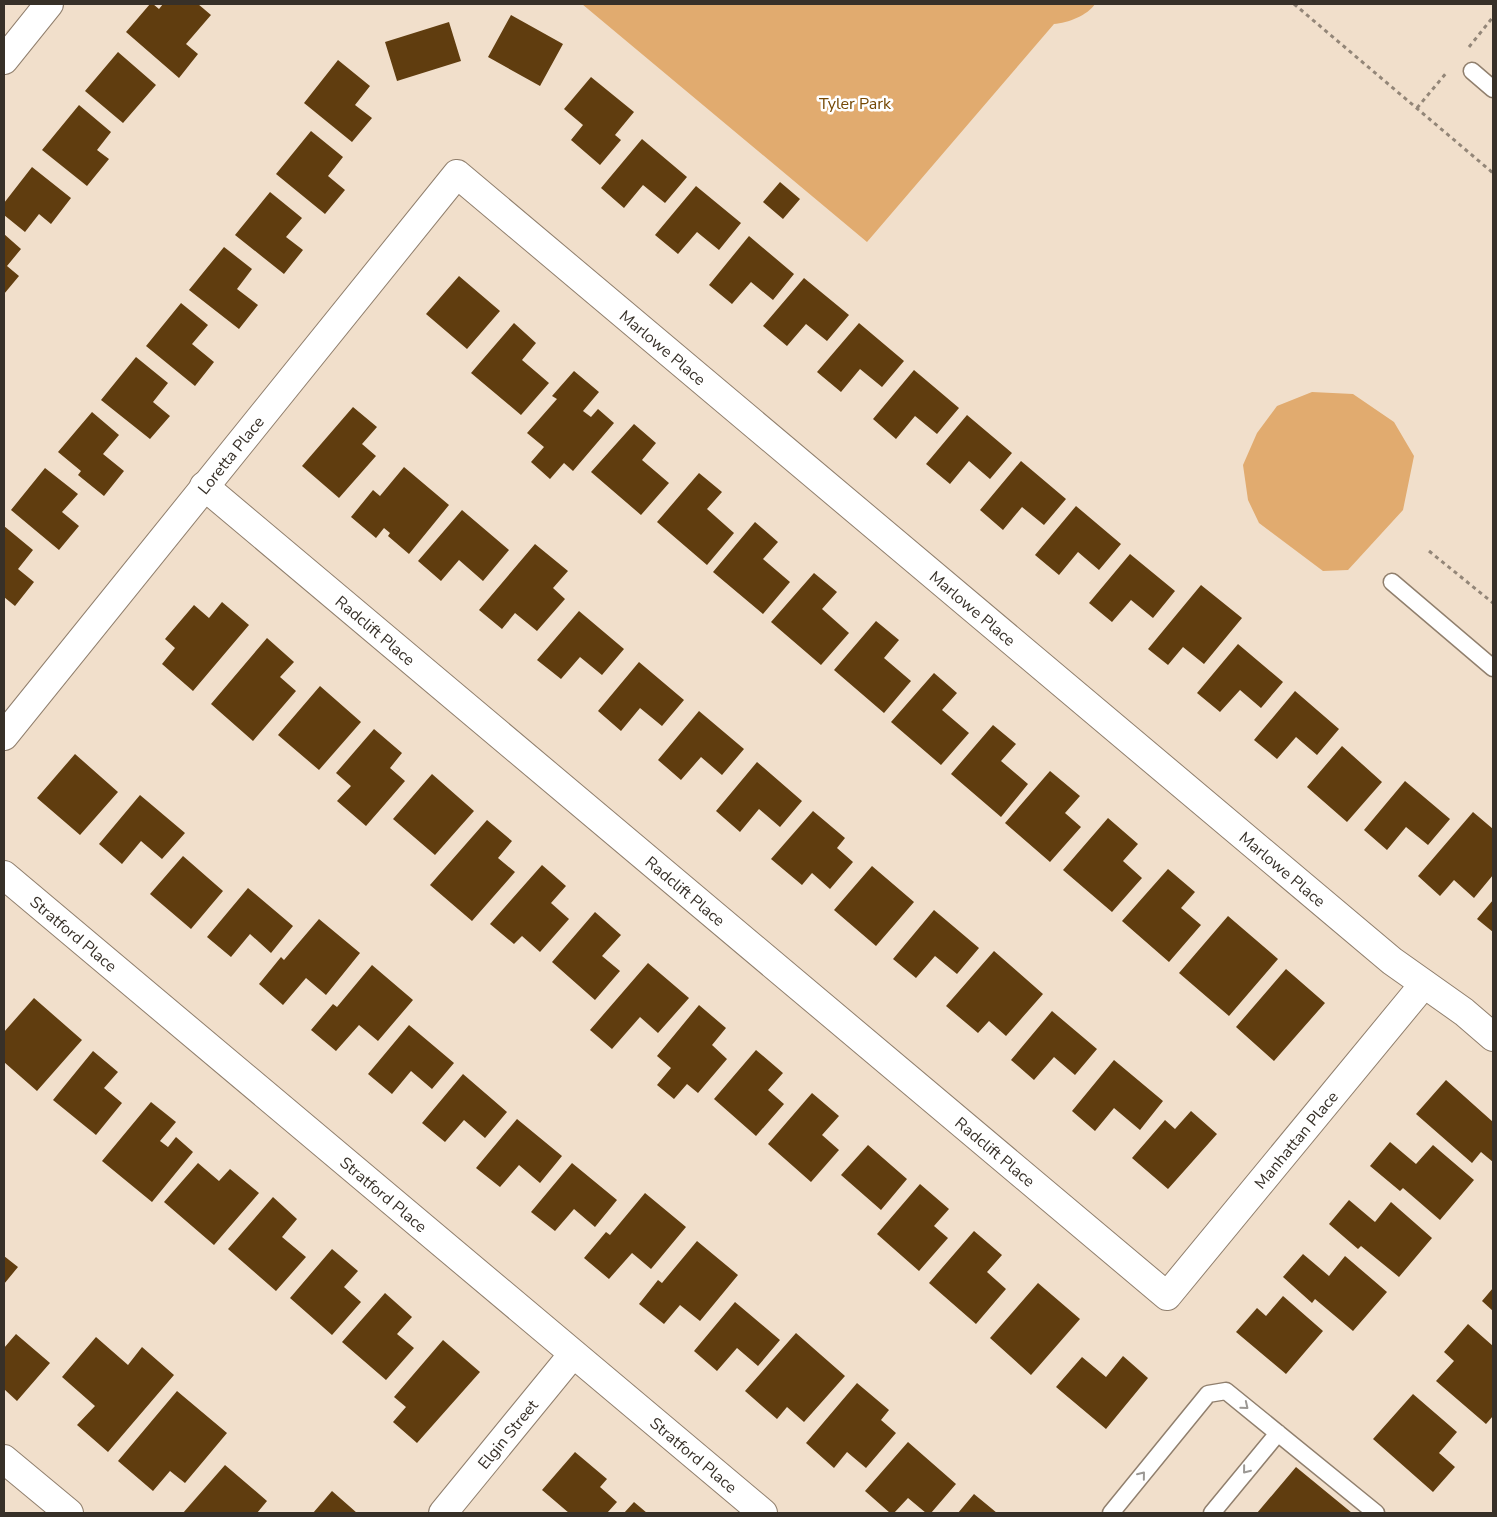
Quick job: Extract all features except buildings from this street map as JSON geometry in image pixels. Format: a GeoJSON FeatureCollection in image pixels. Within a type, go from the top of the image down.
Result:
{"type":"FeatureCollection","features":[{"type":"Feature","properties":{"kind":"street"},"geometry":{"type":"LineString","coordinates":[[4,60],[49,4]]}},
{"type":"Feature","properties":{"kind":"street","name":"Loretta Place"},"geometry":{"type":"LineString","coordinates":[[4,736],[457,174]]}},
{"type":"Feature","properties":{"kind":"street","name":"Marlowe Place"},"geometry":{"type":"LineString","coordinates":[[457,174],[1376,948],[1464,1012],[1493,1037]]}},
{"type":"Feature","properties":{"kind":"street","name":"Radclift Place"},"geometry":{"type":"LineString","coordinates":[[204,486],[1167,1296]]}},
{"type":"Feature","properties":{"kind":"street","name":"Stratford Place"},"geometry":{"type":"LineString","coordinates":[[4,875],[763,1513]]}},
{"type":"Feature","properties":{"kind":"street","name":"Manhattan Place"},"geometry":{"type":"LineString","coordinates":[[1167,1296],[1424,984]]}},
{"type":"Feature","properties":{"kind":"street","name":"Elgin Street"},"geometry":{"type":"LineString","coordinates":[[443,1513],[573,1354]]}},
{"type":"Feature","properties":{"kind":"street"},"geometry":{"type":"LineString","coordinates":[[4,1459],[69,1513]]}},
{"type":"Feature","properties":{"kind":"lane"},"geometry":{"type":"LineString","coordinates":[[1472,71],[1493,89]]}},
{"type":"Feature","properties":{"kind":"lane"},"geometry":{"type":"LineString","coordinates":[[1392,582],[1493,668]]}},
{"type":"Feature","properties":{"kind":"lane"},"geometry":{"type":"LineString","coordinates":[[1111,1513],[1208,1394],[1226,1391],[1376,1513]]}},
{"type":"Feature","properties":{"kind":"lane"},"geometry":{"type":"LineString","coordinates":[[1212,1513],[1278,1433]]}},
{"type":"Feature","properties":{"kind":"path"},"geometry":{"type":"LineString","coordinates":[[1294,4],[1493,173]]}},
{"type":"Feature","properties":{"kind":"path"},"geometry":{"type":"LineString","coordinates":[[1429,551],[1493,603]]}},
{"type":"Feature","properties":{"kind":"green space","name":"Tyler Park"},"geometry":{"type":"Polygon","coordinates":[[[582,4],[1095,4],[1088,12],[1077,18],[1054,24],[867,242],[582,4]]]}},
{"type":"Feature","properties":{"kind":"green space"},"geometry":{"type":"Polygon","coordinates":[[[1312,392],[1353,394],[1394,422],[1414,456],[1403,510],[1348,570],[1323,571],[1259,523],[1248,500],[1243,465],[1257,433],[1277,406],[1312,392]]]}}]}
